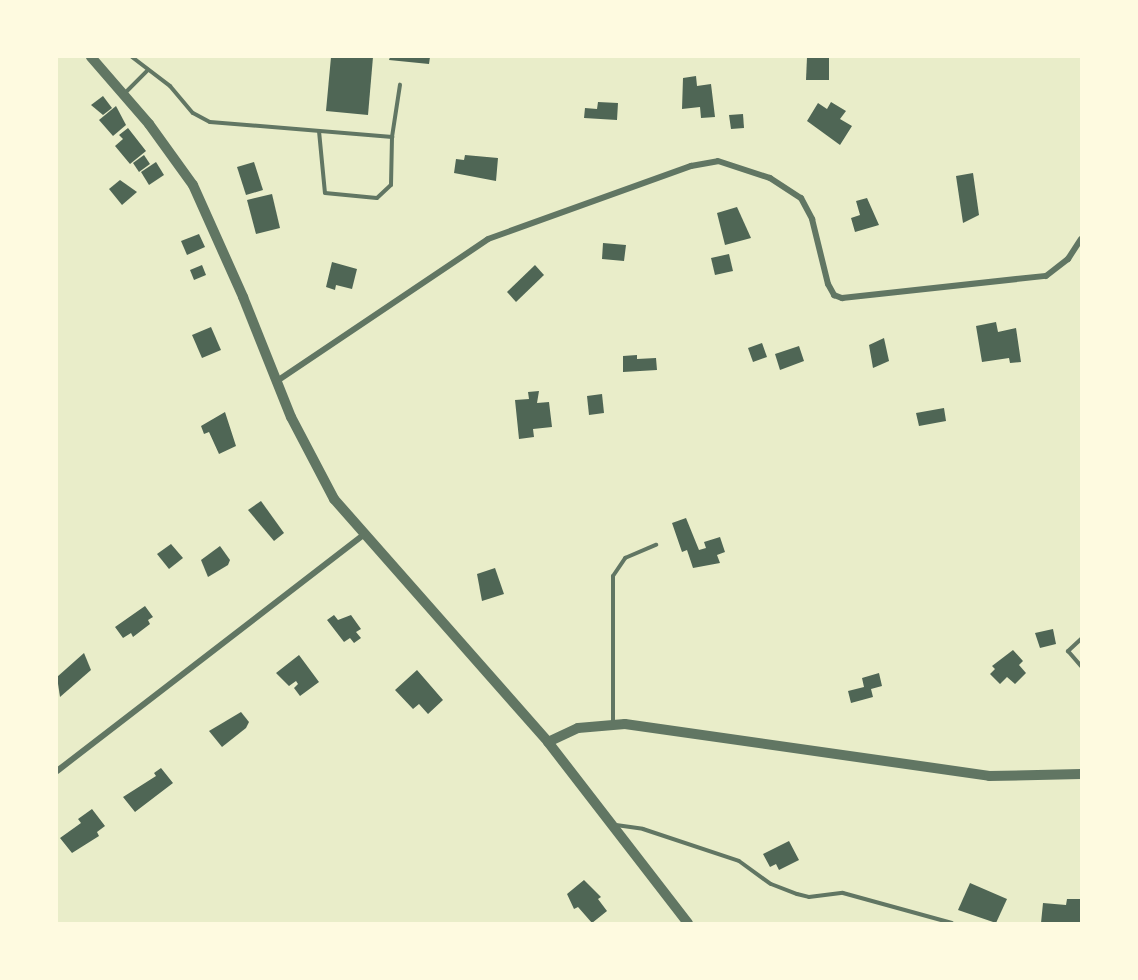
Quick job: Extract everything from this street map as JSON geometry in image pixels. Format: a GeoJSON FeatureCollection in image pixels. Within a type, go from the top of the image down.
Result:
{"type":"FeatureCollection","features":[{"type":"Feature","properties":{"kind":"street"},"geometry":{"type":"LineString","coordinates":[[91,57],[123,94],[193,186],[311,458],[334,499],[363,535],[548,742],[688,923]]}},
{"type":"Feature","properties":{"kind":"street"},"geometry":{"type":"LineString","coordinates":[[277,381],[488,239],[691,166],[718,160],[770,178],[801,198],[812,219],[828,284],[834,295],[842,298],[1046,276],[1068,260],[1081,239]]}},
{"type":"Feature","properties":{"kind":"street"},"geometry":{"type":"LineString","coordinates":[[57,771],[363,535]]}},
{"type":"Feature","properties":{"kind":"street"},"geometry":{"type":"LineString","coordinates":[[548,742],[578,728],[613,724],[988,776],[1081,774]]}},
{"type":"Feature","properties":{"kind":"lane"},"geometry":{"type":"LineString","coordinates":[[132,57],[170,86],[193,113],[210,122],[392,137]]}},
{"type":"Feature","properties":{"kind":"lane"},"geometry":{"type":"LineString","coordinates":[[123,94],[148,70]]}},
{"type":"Feature","properties":{"kind":"lane"},"geometry":{"type":"LineString","coordinates":[[319,131],[325,193],[377,198],[391,185],[392,137],[400,85]]}},
{"type":"Feature","properties":{"kind":"lane"},"geometry":{"type":"LineString","coordinates":[[613,724],[612,576],[625,558],[656,545]]}},
{"type":"Feature","properties":{"kind":"lane"},"geometry":{"type":"LineString","coordinates":[[1081,639],[1068,651],[1081,666]]}},
{"type":"Feature","properties":{"kind":"lane"},"geometry":{"type":"LineString","coordinates":[[613,825],[644,829],[740,861],[771,884],[797,894],[809,897],[843,894],[952,923]]}},
{"type":"Feature","properties":{"kind":"building"},"geometry":{"type":"Polygon","coordinates":[[[331,57],[373,57],[368,115],[326,111],[331,57]]]}},
{"type":"Feature","properties":{"kind":"building"},"geometry":{"type":"Polygon","coordinates":[[[390,57],[430,57],[429,64],[389,60],[390,57]]]}},
{"type":"Feature","properties":{"kind":"building"},"geometry":{"type":"Polygon","coordinates":[[[807,57],[829,57],[829,80],[806,80],[807,57]]]}},
{"type":"Feature","properties":{"kind":"building"},"geometry":{"type":"Polygon","coordinates":[[[696,76],[697,86],[711,84],[715,117],[701,118],[700,107],[682,109],[683,78],[696,76]]]}},
{"type":"Feature","properties":{"kind":"building"},"geometry":{"type":"Polygon","coordinates":[[[103,96],[112,108],[103,115],[91,105],[103,96]]]}},
{"type":"Feature","properties":{"kind":"building"},"geometry":{"type":"Polygon","coordinates":[[[598,102],[618,103],[617,120],[584,118],[585,108],[597,109],[598,102]]]}},
{"type":"Feature","properties":{"kind":"building"},"geometry":{"type":"Polygon","coordinates":[[[831,102],[846,111],[840,119],[852,126],[840,145],[807,121],[818,103],[827,109],[831,102]]]}},
{"type":"Feature","properties":{"kind":"building"},"geometry":{"type":"Polygon","coordinates":[[[116,106],[126,125],[113,136],[99,120],[116,106]]]}},
{"type":"Feature","properties":{"kind":"building"},"geometry":{"type":"Polygon","coordinates":[[[743,114],[744,128],[731,129],[729,115],[743,114]]]}},
{"type":"Feature","properties":{"kind":"building"},"geometry":{"type":"Polygon","coordinates":[[[128,128],[146,151],[130,164],[115,146],[123,139],[119,135],[128,128]]]}},
{"type":"Feature","properties":{"kind":"building"},"geometry":{"type":"Polygon","coordinates":[[[144,155],[150,164],[139,172],[133,163],[144,155]]]}},
{"type":"Feature","properties":{"kind":"building"},"geometry":{"type":"Polygon","coordinates":[[[465,155],[498,158],[496,181],[454,173],[456,159],[464,160],[465,155]]]}},
{"type":"Feature","properties":{"kind":"building"},"geometry":{"type":"Polygon","coordinates":[[[156,162],[164,175],[149,185],[141,172],[156,162]]]}},
{"type":"Feature","properties":{"kind":"building"},"geometry":{"type":"Polygon","coordinates":[[[254,162],[263,190],[246,195],[237,167],[254,162]]]}},
{"type":"Feature","properties":{"kind":"building"},"geometry":{"type":"Polygon","coordinates":[[[973,173],[979,215],[963,223],[956,176],[973,173]]]}},
{"type":"Feature","properties":{"kind":"building"},"geometry":{"type":"Polygon","coordinates":[[[120,180],[137,192],[122,205],[109,189],[120,180]]]}},
{"type":"Feature","properties":{"kind":"building"},"geometry":{"type":"Polygon","coordinates":[[[272,194],[280,228],[256,234],[247,200],[272,194]]]}},
{"type":"Feature","properties":{"kind":"building"},"geometry":{"type":"Polygon","coordinates":[[[867,198],[879,225],[855,232],[851,218],[860,215],[856,201],[867,198]]]}},
{"type":"Feature","properties":{"kind":"building"},"geometry":{"type":"Polygon","coordinates":[[[737,207],[751,238],[725,245],[717,213],[737,207]]]}},
{"type":"Feature","properties":{"kind":"building"},"geometry":{"type":"Polygon","coordinates":[[[199,234],[205,247],[187,255],[181,241],[199,234]]]}},
{"type":"Feature","properties":{"kind":"building"},"geometry":{"type":"Polygon","coordinates":[[[603,243],[626,245],[624,261],[602,259],[603,243]]]}},
{"type":"Feature","properties":{"kind":"building"},"geometry":{"type":"Polygon","coordinates":[[[729,254],[733,271],[715,275],[711,258],[729,254]]]}},
{"type":"Feature","properties":{"kind":"building"},"geometry":{"type":"Polygon","coordinates":[[[332,262],[357,269],[352,289],[336,285],[335,290],[326,287],[332,262]]]}},
{"type":"Feature","properties":{"kind":"building"},"geometry":{"type":"Polygon","coordinates":[[[202,265],[206,275],[194,280],[190,270],[202,265]]]}},
{"type":"Feature","properties":{"kind":"building"},"geometry":{"type":"Polygon","coordinates":[[[535,265],[544,275],[516,302],[507,292],[535,265]]]}},
{"type":"Feature","properties":{"kind":"building"},"geometry":{"type":"Polygon","coordinates":[[[996,322],[998,332],[1016,328],[1021,362],[1010,363],[1009,358],[982,362],[976,326],[996,322]]]}},
{"type":"Feature","properties":{"kind":"building"},"geometry":{"type":"Polygon","coordinates":[[[211,327],[221,350],[202,358],[192,335],[211,327]]]}},
{"type":"Feature","properties":{"kind":"building"},"geometry":{"type":"Polygon","coordinates":[[[884,338],[889,361],[873,368],[869,345],[884,338]]]}},
{"type":"Feature","properties":{"kind":"building"},"geometry":{"type":"Polygon","coordinates":[[[762,343],[767,357],[753,362],[748,348],[762,343]]]}},
{"type":"Feature","properties":{"kind":"building"},"geometry":{"type":"Polygon","coordinates":[[[799,346],[804,361],[780,370],[775,354],[799,346]]]}},
{"type":"Feature","properties":{"kind":"building"},"geometry":{"type":"Polygon","coordinates":[[[637,355],[637,359],[656,358],[657,370],[623,372],[623,356],[637,355]]]}},
{"type":"Feature","properties":{"kind":"building"},"geometry":{"type":"Polygon","coordinates":[[[539,391],[537,403],[549,402],[552,427],[533,429],[534,437],[519,439],[515,400],[529,399],[528,392],[539,391]]]}},
{"type":"Feature","properties":{"kind":"building"},"geometry":{"type":"Polygon","coordinates":[[[602,394],[604,413],[589,415],[587,396],[602,394]]]}},
{"type":"Feature","properties":{"kind":"building"},"geometry":{"type":"Polygon","coordinates":[[[944,408],[946,421],[919,426],[916,413],[944,408]]]}},
{"type":"Feature","properties":{"kind":"building"},"geometry":{"type":"Polygon","coordinates":[[[225,412],[236,446],[219,454],[209,432],[204,434],[201,426],[225,412]]]}},
{"type":"Feature","properties":{"kind":"building"},"geometry":{"type":"Polygon","coordinates":[[[261,501],[284,533],[274,541],[248,510],[261,501]]]}},
{"type":"Feature","properties":{"kind":"building"},"geometry":{"type":"Polygon","coordinates":[[[686,518],[699,550],[706,548],[704,542],[720,537],[725,552],[717,555],[720,563],[693,568],[687,550],[682,552],[672,523],[686,518]]]}},
{"type":"Feature","properties":{"kind":"building"},"geometry":{"type":"Polygon","coordinates":[[[171,544],[183,558],[169,569],[157,554],[171,544]]]}},
{"type":"Feature","properties":{"kind":"building"},"geometry":{"type":"Polygon","coordinates":[[[220,546],[230,560],[228,565],[208,577],[201,560],[220,546]]]}},
{"type":"Feature","properties":{"kind":"building"},"geometry":{"type":"Polygon","coordinates":[[[495,568],[504,594],[482,601],[477,574],[495,568]]]}},
{"type":"Feature","properties":{"kind":"building"},"geometry":{"type":"Polygon","coordinates":[[[145,606],[153,617],[148,620],[150,624],[133,637],[131,633],[123,638],[115,627],[145,606]]]}},
{"type":"Feature","properties":{"kind":"building"},"geometry":{"type":"Polygon","coordinates":[[[334,615],[338,620],[351,615],[361,629],[356,632],[361,638],[354,643],[350,638],[344,642],[327,620],[334,615]]]}},
{"type":"Feature","properties":{"kind":"building"},"geometry":{"type":"Polygon","coordinates":[[[1053,629],[1056,644],[1040,648],[1035,633],[1053,629]]]}},
{"type":"Feature","properties":{"kind":"building"},"geometry":{"type":"Polygon","coordinates":[[[1013,650],[1023,661],[1019,665],[1026,673],[1015,684],[1007,677],[1000,684],[990,674],[995,669],[992,666],[1013,650]]]}},
{"type":"Feature","properties":{"kind":"building"},"geometry":{"type":"Polygon","coordinates":[[[84,653],[91,670],[60,697],[57,677],[84,653]]]}},
{"type":"Feature","properties":{"kind":"building"},"geometry":{"type":"Polygon","coordinates":[[[299,655],[319,682],[300,696],[294,688],[298,684],[296,681],[289,686],[276,673],[299,655]]]}},
{"type":"Feature","properties":{"kind":"building"},"geometry":{"type":"Polygon","coordinates":[[[417,670],[443,700],[428,714],[419,704],[413,709],[395,690],[417,670]]]}},
{"type":"Feature","properties":{"kind":"building"},"geometry":{"type":"Polygon","coordinates":[[[879,673],[882,686],[871,689],[873,697],[851,703],[848,691],[864,687],[862,678],[879,673]]]}},
{"type":"Feature","properties":{"kind":"building"},"geometry":{"type":"Polygon","coordinates":[[[241,712],[249,722],[246,728],[222,747],[209,731],[241,712]]]}},
{"type":"Feature","properties":{"kind":"building"},"geometry":{"type":"Polygon","coordinates":[[[161,768],[173,783],[135,812],[123,797],[156,776],[154,773],[161,768]]]}},
{"type":"Feature","properties":{"kind":"building"},"geometry":{"type":"Polygon","coordinates":[[[92,809],[105,826],[97,832],[99,836],[72,853],[60,838],[81,823],[78,819],[92,809]]]}},
{"type":"Feature","properties":{"kind":"building"},"geometry":{"type":"Polygon","coordinates":[[[789,841],[799,860],[779,870],[776,864],[770,867],[763,854],[789,841]]]}},
{"type":"Feature","properties":{"kind":"building"},"geometry":{"type":"Polygon","coordinates":[[[584,880],[601,897],[598,899],[607,911],[592,923],[578,907],[574,909],[567,894],[584,880]]]}},
{"type":"Feature","properties":{"kind":"building"},"geometry":{"type":"Polygon","coordinates":[[[970,883],[1007,899],[996,923],[958,910],[970,883]]]}},
{"type":"Feature","properties":{"kind":"building"},"geometry":{"type":"Polygon","coordinates":[[[1067,899],[1081,899],[1081,923],[1041,923],[1043,903],[1066,905],[1067,899]]]}}]}
